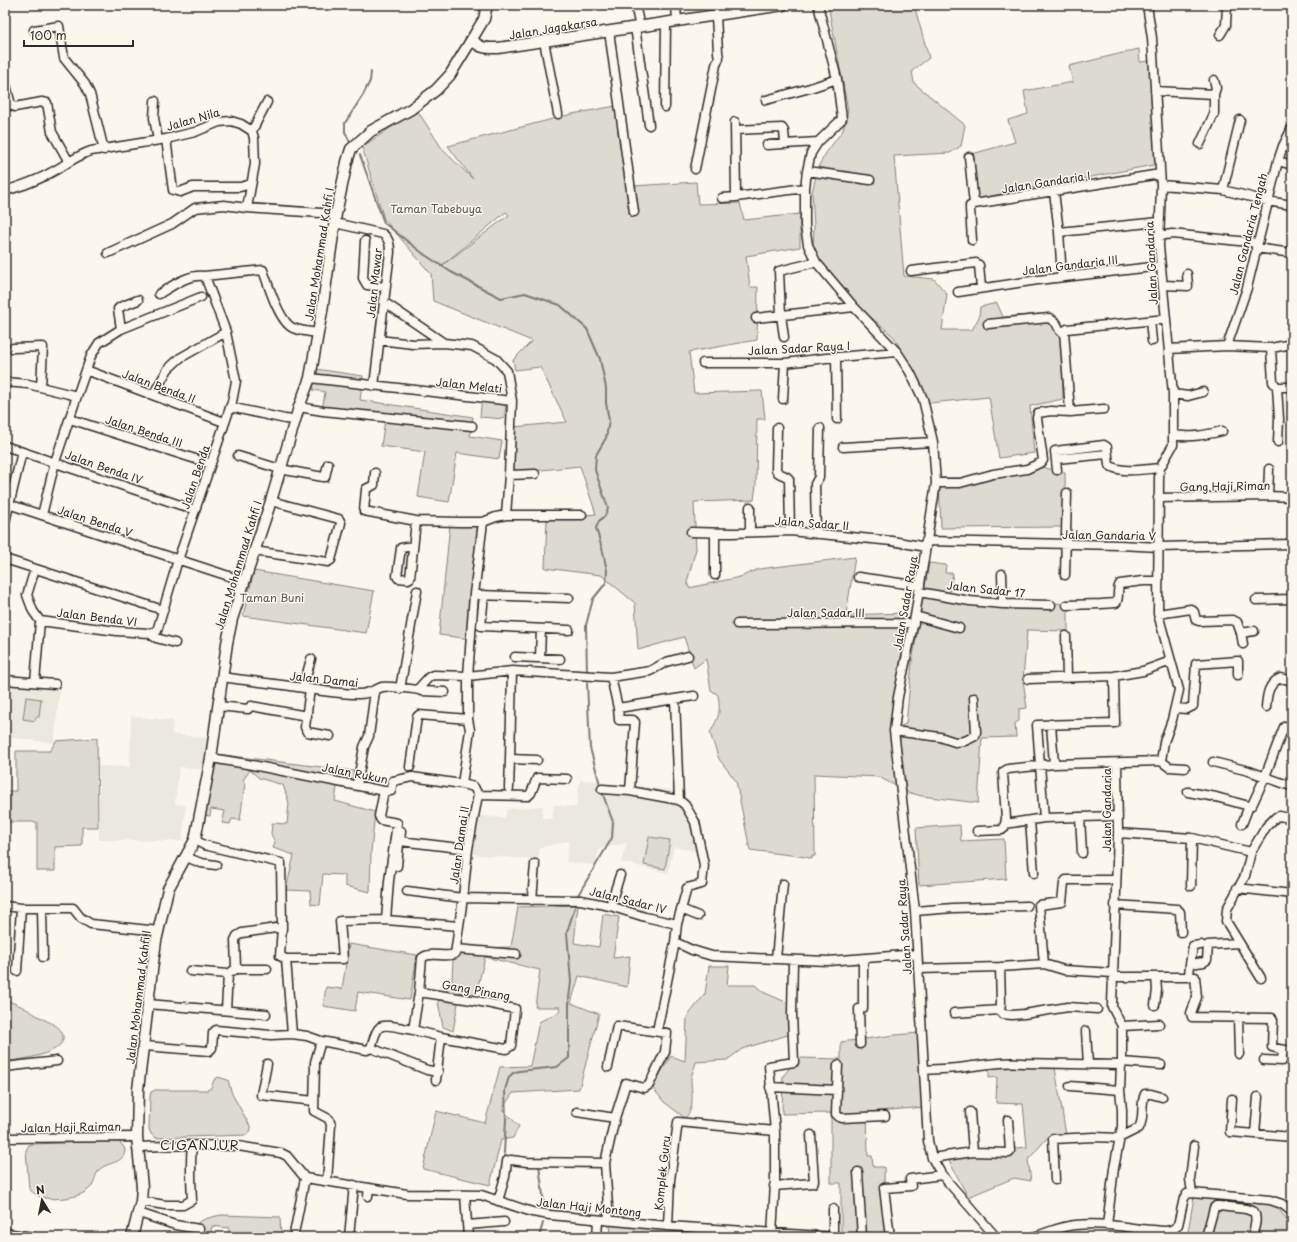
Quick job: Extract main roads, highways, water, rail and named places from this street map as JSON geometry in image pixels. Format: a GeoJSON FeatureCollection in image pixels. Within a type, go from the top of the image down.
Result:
{"type":"FeatureCollection","features":[{"type":"Feature","properties":{"kind":"main road","name":"Jalan Mohammad Kahfi I"},"geometry":{"type":"LineString","coordinates":[[132,1237],[142,1201],[138,1142],[138,1090],[152,969],[159,931],[168,889],[195,840],[211,758],[222,677],[232,620],[271,501],[299,407],[310,378],[335,219],[351,148],[371,131],[411,108],[436,90],[450,74],[472,40],[484,19],[487,5]]}},
{"type":"Feature","properties":{"kind":"main road","name":"Jalan Jagakarsa"},"geometry":{"type":"LineString","coordinates":[[472,40],[484,48],[498,48],[783,5]]}},
{"type":"Feature","properties":{"kind":"waterway"},"geometry":{"type":"LineString","coordinates":[[350,142],[345,132],[345,123],[363,95],[370,81],[371,72]]}},
{"type":"Feature","properties":{"kind":"waterway"},"geometry":{"type":"LineString","coordinates":[[360,155],[384,223],[425,255],[451,272],[501,298],[525,293],[560,305],[587,329],[600,359],[606,388],[606,403],[609,421],[606,438],[596,455],[595,470],[608,508],[605,516],[599,521],[596,528],[607,571],[606,583],[593,599],[586,625],[587,673]]}},
{"type":"Feature","properties":{"kind":"waterway"},"geometry":{"type":"LineString","coordinates":[[587,682],[590,748],[601,788]]}},
{"type":"Feature","properties":{"kind":"waterway"},"geometry":{"type":"LineString","coordinates":[[578,895],[612,838],[613,822],[602,792]]}},
{"type":"Feature","properties":{"kind":"waterway"},"geometry":{"type":"LineString","coordinates":[[505,1157],[505,1090],[509,1077],[513,1073],[519,1071],[557,1067],[569,1058],[569,998],[571,982],[567,932],[576,904]]}},
{"type":"Feature","properties":{"kind":"waterway"},"geometry":{"type":"LineString","coordinates":[[539,1165],[545,1211]]}},
{"type":"Feature","properties":{"kind":"waterway"},"geometry":{"type":"LineString","coordinates":[[539,1237],[543,1223]]}},
{"type":"Feature","properties":{"kind":"district","name":"CIGANJUR"},"geometry":{"type":"Point","coordinates":[200,1144]}},
{"type":"Feature","properties":{"kind":"park label","name":"Taman Tabebuya"},"geometry":{"type":"Point","coordinates":[436,208]}},
{"type":"Feature","properties":{"kind":"park label","name":"Taman Buni"},"geometry":{"type":"Point","coordinates":[272,597]}}]}
